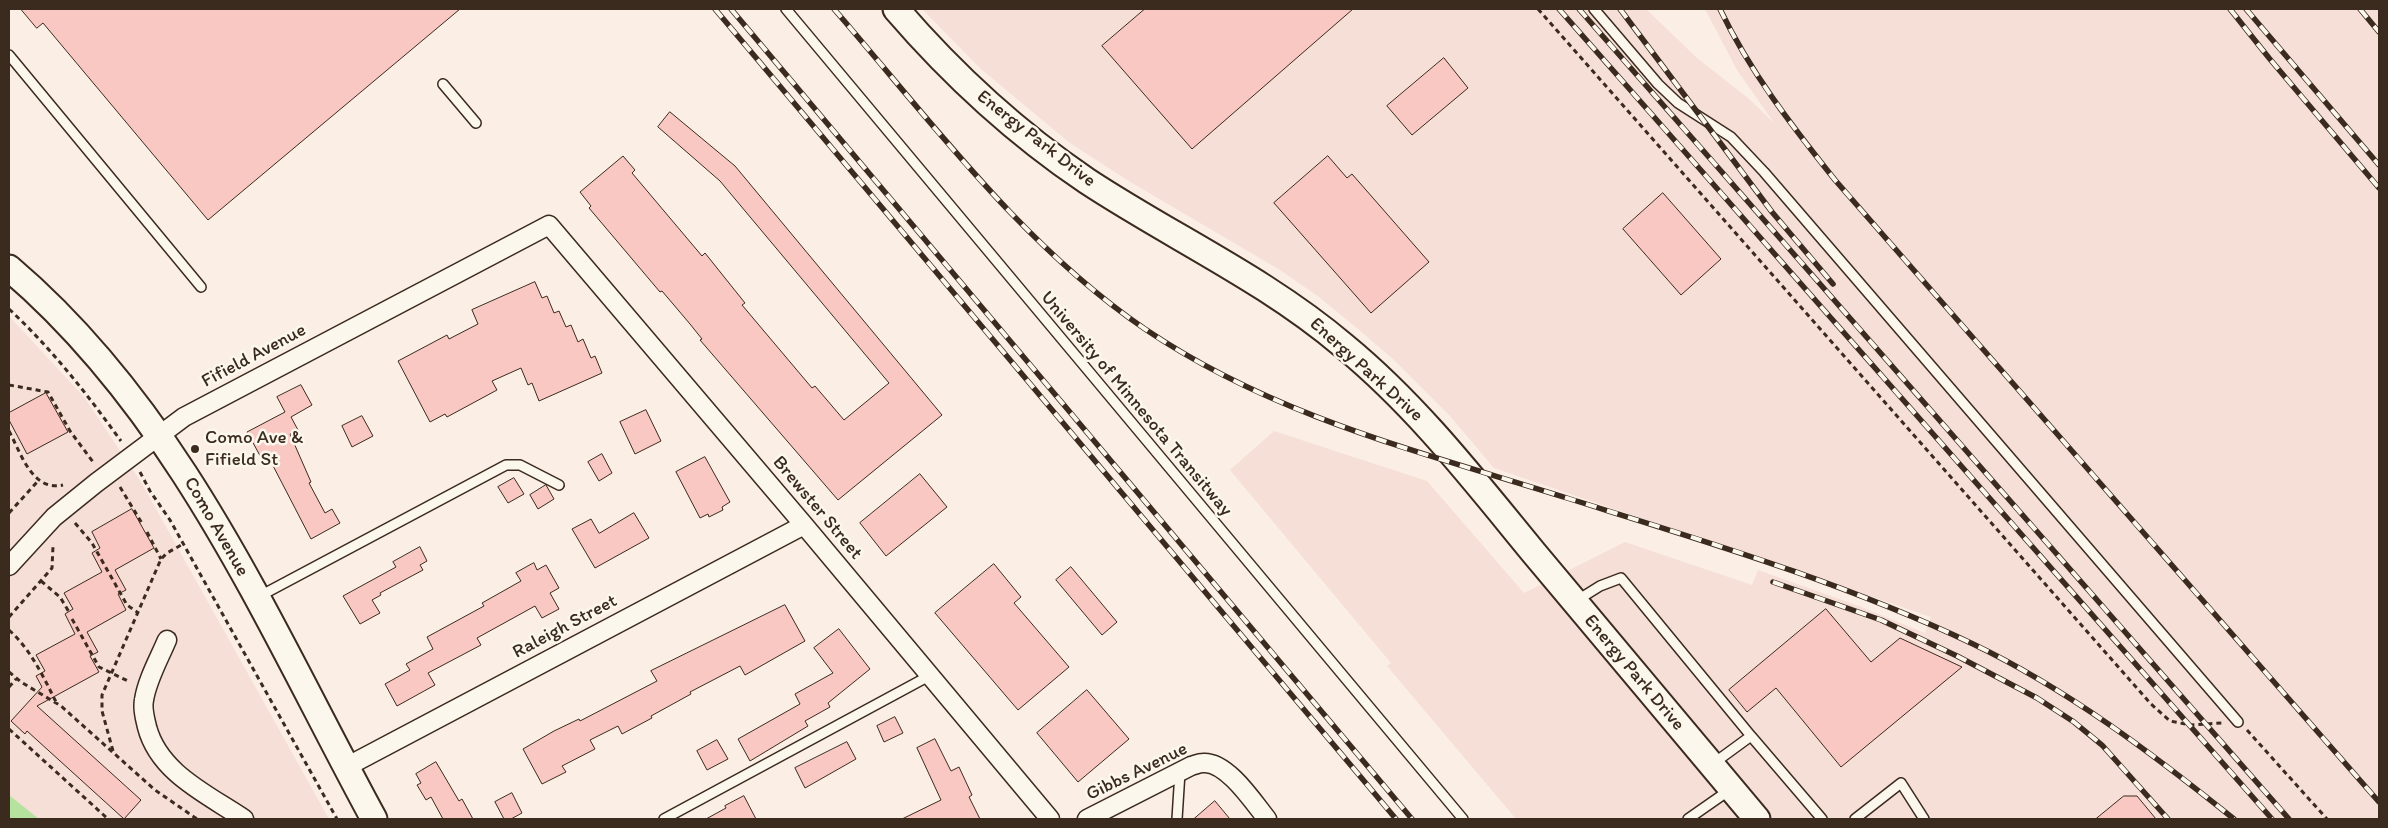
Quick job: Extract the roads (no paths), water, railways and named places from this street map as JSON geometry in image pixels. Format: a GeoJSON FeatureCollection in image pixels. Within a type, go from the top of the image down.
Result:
{"type":"FeatureCollection","features":[{"type":"Feature","properties":{"kind":"street","name":"Energy Park Drive"},"geometry":{"type":"LineString","coordinates":[[896,9],[938,56],[980,97],[1052,157],[1130,208],[1240,271],[1306,315],[1344,346],[1400,397],[1437,436],[1757,819]]}},
{"type":"Feature","properties":{"kind":"street","name":"Fifield Avenue"},"geometry":{"type":"LineString","coordinates":[[9,566],[54,517],[108,484],[132,455],[184,417],[549,225]]}},
{"type":"Feature","properties":{"kind":"street","name":"Brewster Street"},"geometry":{"type":"LineString","coordinates":[[549,225],[804,525],[1050,819]]}},
{"type":"Feature","properties":{"kind":"street","name":"Como Avenue"},"geometry":{"type":"LineString","coordinates":[[9,268],[94,353],[159,435],[200,495],[374,819]]}},
{"type":"Feature","properties":{"kind":"street","name":"Raleigh Street"},"geometry":{"type":"LineString","coordinates":[[346,767],[804,525]]}},
{"type":"Feature","properties":{"kind":"street"},"geometry":{"type":"LineString","coordinates":[[168,640],[146,689],[143,702],[149,736],[159,755],[180,776],[244,819]]}},
{"type":"Feature","properties":{"kind":"street","name":"Gibbs Avenue"},"geometry":{"type":"LineString","coordinates":[[1088,819],[1180,772],[1204,763],[1220,767],[1231,776],[1267,819]]}},
{"type":"Feature","properties":{"kind":"lane","name":"University of Minnesota Transitway"},"geometry":{"type":"LineString","coordinates":[[786,9],[1463,819]]}},
{"type":"Feature","properties":{"kind":"lane"},"geometry":{"type":"LineString","coordinates":[[1594,9],[1678,103],[1730,137],[1764,172],[2238,722]]}},
{"type":"Feature","properties":{"kind":"lane"},"geometry":{"type":"LineString","coordinates":[[9,55],[201,287]]}},
{"type":"Feature","properties":{"kind":"lane"},"geometry":{"type":"LineString","coordinates":[[443,84],[476,123]]}},
{"type":"Feature","properties":{"kind":"lane"},"geometry":{"type":"LineString","coordinates":[[256,598],[506,465],[520,465],[560,485]]}},
{"type":"Feature","properties":{"kind":"lane"},"geometry":{"type":"LineString","coordinates":[[1575,602],[1600,586],[1621,578],[1822,819]]}},
{"type":"Feature","properties":{"kind":"lane"},"geometry":{"type":"LineString","coordinates":[[664,819],[929,676]]}},
{"type":"Feature","properties":{"kind":"lane"},"geometry":{"type":"LineString","coordinates":[[1712,765],[1751,736]]}},
{"type":"Feature","properties":{"kind":"lane"},"geometry":{"type":"LineString","coordinates":[[1177,819],[1180,772]]}},
{"type":"Feature","properties":{"kind":"lane"},"geometry":{"type":"LineString","coordinates":[[1855,819],[1902,783],[1924,819]]}},
{"type":"Feature","properties":{"kind":"lane"},"geometry":{"type":"LineString","coordinates":[[1688,819],[1732,789]]}},
{"type":"Feature","properties":{"kind":"railway"},"geometry":{"type":"LineString","coordinates":[[715,9],[1396,819]]}},
{"type":"Feature","properties":{"kind":"railway"},"geometry":{"type":"LineString","coordinates":[[731,9],[1412,819]]}},
{"type":"Feature","properties":{"kind":"railway"},"geometry":{"type":"LineString","coordinates":[[834,9],[980,180],[1018,220],[1100,296],[1145,329],[1194,360],[1245,386],[1297,409],[1350,429],[1404,448],[1670,530],[1773,564],[1874,601],[1924,622],[2008,662],[2076,702],[2141,747],[2234,819]]}},
{"type":"Feature","properties":{"kind":"railway"},"geometry":{"type":"LineString","coordinates":[[1559,9],[2272,819]]}},
{"type":"Feature","properties":{"kind":"railway"},"geometry":{"type":"LineString","coordinates":[[1579,9],[2289,819]]}},
{"type":"Feature","properties":{"kind":"railway"},"geometry":{"type":"LineString","coordinates":[[1620,9],[1772,212],[1833,284]]}},
{"type":"Feature","properties":{"kind":"railway"},"geometry":{"type":"LineString","coordinates":[[1720,9],[1758,77],[1835,180],[2379,802]]}},
{"type":"Feature","properties":{"kind":"railway"},"geometry":{"type":"LineString","coordinates":[[2230,9],[2379,188]]}},
{"type":"Feature","properties":{"kind":"railway"},"geometry":{"type":"LineString","coordinates":[[2246,9],[2379,165]]}},
{"type":"Feature","properties":{"kind":"railway"},"geometry":{"type":"LineString","coordinates":[[2360,9],[2379,32]]}},
{"type":"Feature","properties":{"kind":"railway"},"geometry":{"type":"LineString","coordinates":[[1773,582],[1881,620],[1957,656],[2037,698],[2074,722],[2102,745],[2168,819]]}},
{"type":"Feature","properties":{"kind":"place","name":"Como Ave & Fifield St"},"geometry":{"type":"Point","coordinates":[195,449]}}]}
